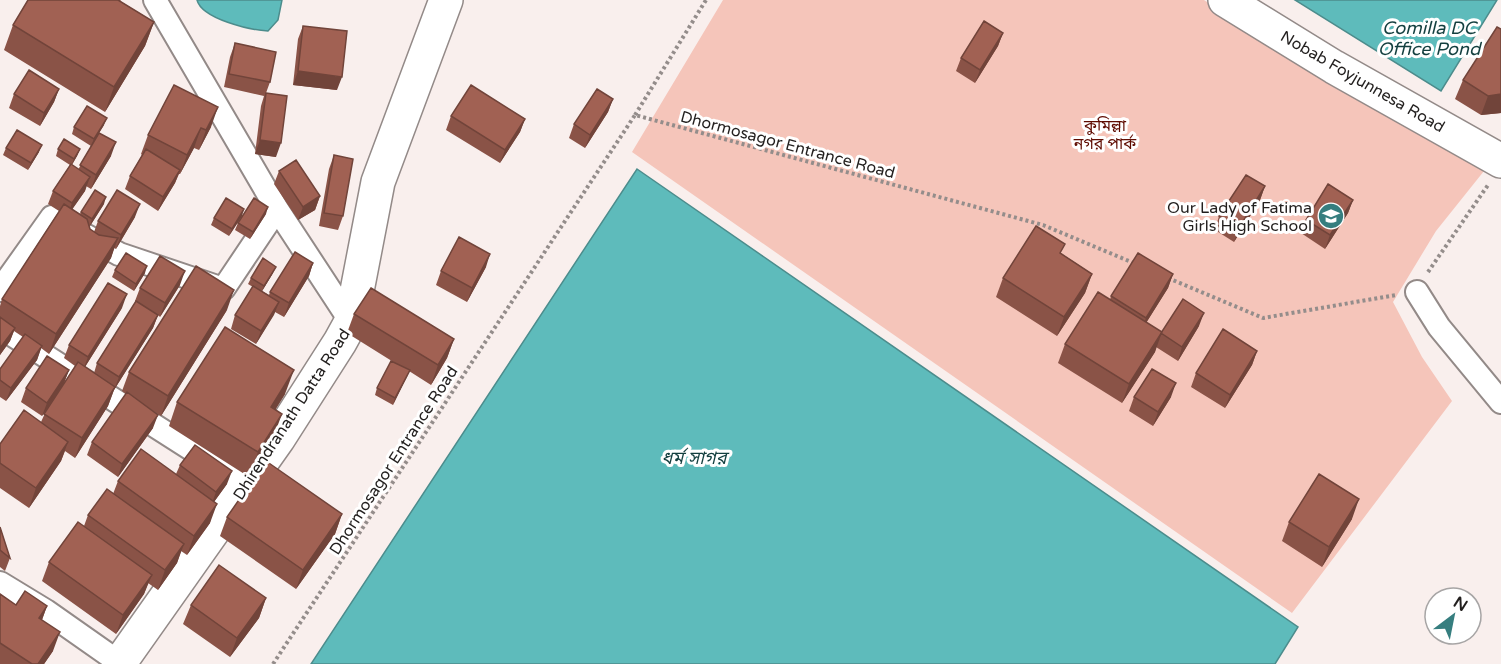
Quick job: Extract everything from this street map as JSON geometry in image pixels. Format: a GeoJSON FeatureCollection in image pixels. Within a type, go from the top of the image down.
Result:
{"type":"FeatureCollection","features":[{"type":"Feature","properties":{"kind":"street"},"geometry":{"type":"LineString","coordinates":[[154,0],[277,209],[351,322]]}},
{"type":"Feature","properties":{"kind":"street","name":"Dhirendranath Datta Road"},"geometry":{"type":"LineString","coordinates":[[120,664],[309,391],[351,322],[378,182],[446,0]]}},
{"type":"Feature","properties":{"kind":"street","name":"Nobab Foyjunnesa Road"},"geometry":{"type":"LineString","coordinates":[[1226,0],[1498,169]]}},
{"type":"Feature","properties":{"kind":"street"},"geometry":{"type":"LineString","coordinates":[[0,290],[52,217],[119,254],[224,288],[277,209]]}},
{"type":"Feature","properties":{"kind":"street"},"geometry":{"type":"LineString","coordinates":[[1417,292],[1439,327],[1501,402]]}},
{"type":"Feature","properties":{"kind":"street"},"geometry":{"type":"LineString","coordinates":[[0,327],[246,484]]}},
{"type":"Feature","properties":{"kind":"street"},"geometry":{"type":"LineString","coordinates":[[0,583],[46,611],[120,664]]}},
{"type":"Feature","properties":{"kind":"path"},"geometry":{"type":"LineString","coordinates":[[635,115],[706,0]]}},
{"type":"Feature","properties":{"kind":"path","name":"Dhormosagor Entrance Road"},"geometry":{"type":"LineString","coordinates":[[273,664],[635,115],[1042,225],[1142,267]]}},
{"type":"Feature","properties":{"kind":"path"},"geometry":{"type":"LineString","coordinates":[[1164,276],[1263,318],[1417,292],[1433,263],[1498,169]]}},
{"type":"Feature","properties":{"kind":"green space","name":"কুমিল্লা নগর পার্ক"},"geometry":{"type":"Polygon","coordinates":[[[723,0],[1204,0],[1276,48],[1484,171],[1436,231],[1393,302],[1422,357],[1452,401],[1292,613],[632,152],[723,0]]]}},
{"type":"Feature","properties":{"kind":"water"},"geometry":{"type":"Polygon","coordinates":[[[197,0],[282,0],[278,20],[268,31],[239,26],[217,18],[201,7],[197,0]]]}},
{"type":"Feature","properties":{"kind":"water","name":"Comilla DC Office Pond"},"geometry":{"type":"Polygon","coordinates":[[[1295,0],[1497,0],[1441,91],[1295,0]]]}},
{"type":"Feature","properties":{"kind":"water","name":"ধর্ম সাগর"},"geometry":{"type":"Polygon","coordinates":[[[637,169],[1298,627],[1275,664],[311,664],[637,169]]]}},
{"type":"Feature","properties":{"kind":"building"},"geometry":{"type":"Polygon","coordinates":[[[28,0],[118,0],[154,22],[114,87],[13,25],[28,0]]]}},
{"type":"Feature","properties":{"kind":"building"},"geometry":{"type":"Polygon","coordinates":[[[984,21],[1003,33],[980,70],[961,58],[984,21]]]}},
{"type":"Feature","properties":{"kind":"building"},"geometry":{"type":"Polygon","coordinates":[[[303,26],[347,31],[342,77],[298,71],[303,26]]]}},
{"type":"Feature","properties":{"kind":"building"},"geometry":{"type":"Polygon","coordinates":[[[1497,27],[1501,29],[1501,94],[1488,96],[1463,80],[1497,27]]]}},
{"type":"Feature","properties":{"kind":"building"},"geometry":{"type":"Polygon","coordinates":[[[235,43],[276,52],[270,82],[229,74],[235,43]]]}},
{"type":"Feature","properties":{"kind":"building"},"geometry":{"type":"Polygon","coordinates":[[[29,70],[59,89],[44,113],[14,94],[29,70]]]}},
{"type":"Feature","properties":{"kind":"building"},"geometry":{"type":"Polygon","coordinates":[[[174,85],[218,107],[206,130],[201,128],[187,155],[148,135],[174,85]]]}},
{"type":"Feature","properties":{"kind":"building"},"geometry":{"type":"Polygon","coordinates":[[[471,85],[525,119],[505,150],[451,116],[471,85]]]}},
{"type":"Feature","properties":{"kind":"building"},"geometry":{"type":"Polygon","coordinates":[[[597,89],[613,99],[590,135],[574,124],[597,89]]]}},
{"type":"Feature","properties":{"kind":"building"},"geometry":{"type":"Polygon","coordinates":[[[266,93],[287,96],[281,143],[260,140],[266,93]]]}},
{"type":"Feature","properties":{"kind":"building"},"geometry":{"type":"Polygon","coordinates":[[[87,106],[107,118],[94,139],[74,127],[87,106]]]}},
{"type":"Feature","properties":{"kind":"building"},"geometry":{"type":"Polygon","coordinates":[[[17,130],[42,145],[31,163],[6,148],[17,130]]]}},
{"type":"Feature","properties":{"kind":"building"},"geometry":{"type":"Polygon","coordinates":[[[99,133],[116,142],[96,175],[80,165],[99,133]]]}},
{"type":"Feature","properties":{"kind":"building"},"geometry":{"type":"Polygon","coordinates":[[[64,139],[80,149],[74,159],[58,149],[64,139]]]}},
{"type":"Feature","properties":{"kind":"building"},"geometry":{"type":"Polygon","coordinates":[[[146,149],[180,170],[163,197],[130,176],[146,149]]]}},
{"type":"Feature","properties":{"kind":"building"},"geometry":{"type":"Polygon","coordinates":[[[334,155],[353,159],[343,216],[324,213],[334,155]]]}},
{"type":"Feature","properties":{"kind":"building"},"geometry":{"type":"Polygon","coordinates":[[[296,160],[320,196],[303,207],[279,171],[296,160]]]}},
{"type":"Feature","properties":{"kind":"building"},"geometry":{"type":"Polygon","coordinates":[[[71,164],[90,177],[72,203],[53,191],[71,164]]]}},
{"type":"Feature","properties":{"kind":"building"},"geometry":{"type":"Polygon","coordinates":[[[1246,175],[1265,186],[1239,228],[1219,216],[1246,175]]]}},
{"type":"Feature","properties":{"kind":"building"},"geometry":{"type":"Polygon","coordinates":[[[1328,184],[1353,200],[1330,235],[1306,220],[1328,184]]]}},
{"type":"Feature","properties":{"kind":"building"},"geometry":{"type":"Polygon","coordinates":[[[95,190],[106,197],[92,219],[81,212],[95,190]]]}},
{"type":"Feature","properties":{"kind":"building"},"geometry":{"type":"Polygon","coordinates":[[[117,190],[140,204],[121,235],[98,221],[117,190]]]}},
{"type":"Feature","properties":{"kind":"building"},"geometry":{"type":"Polygon","coordinates":[[[226,198],[244,209],[232,229],[214,218],[226,198]]]}},
{"type":"Feature","properties":{"kind":"building"},"geometry":{"type":"Polygon","coordinates":[[[254,198],[268,207],[253,232],[238,223],[254,198]]]}},
{"type":"Feature","properties":{"kind":"building"},"geometry":{"type":"Polygon","coordinates":[[[64,204],[87,219],[90,229],[99,235],[118,238],[56,334],[2,299],[64,204]]]}},
{"type":"Feature","properties":{"kind":"building"},"geometry":{"type":"Polygon","coordinates":[[[1036,226],[1065,244],[1060,253],[1092,274],[1064,317],[1003,278],[1036,226]]]}},
{"type":"Feature","properties":{"kind":"building"},"geometry":{"type":"Polygon","coordinates":[[[459,237],[490,254],[472,288],[441,271],[459,237]]]}},
{"type":"Feature","properties":{"kind":"building"},"geometry":{"type":"Polygon","coordinates":[[[295,252],[313,263],[289,303],[270,292],[295,252]]]}},
{"type":"Feature","properties":{"kind":"building"},"geometry":{"type":"Polygon","coordinates":[[[126,253],[147,266],[136,284],[115,270],[126,253]]]}},
{"type":"Feature","properties":{"kind":"building"},"geometry":{"type":"Polygon","coordinates":[[[1138,253],[1173,274],[1146,318],[1111,296],[1138,253]]]}},
{"type":"Feature","properties":{"kind":"building"},"geometry":{"type":"Polygon","coordinates":[[[160,256],[185,271],[165,303],[140,288],[160,256]]]}},
{"type":"Feature","properties":{"kind":"building"},"geometry":{"type":"Polygon","coordinates":[[[263,258],[276,267],[264,286],[251,278],[263,258]]]}},
{"type":"Feature","properties":{"kind":"building"},"geometry":{"type":"Polygon","coordinates":[[[196,266],[234,290],[168,396],[129,372],[196,266]]]}},
{"type":"Feature","properties":{"kind":"building"},"geometry":{"type":"Polygon","coordinates":[[[108,283],[127,294],[88,357],[69,345],[108,283]]]}},
{"type":"Feature","properties":{"kind":"building"},"geometry":{"type":"Polygon","coordinates":[[[253,286],[279,302],[261,331],[235,315],[253,286]]]}},
{"type":"Feature","properties":{"kind":"building"},"geometry":{"type":"Polygon","coordinates":[[[371,288],[454,339],[438,365],[354,314],[371,288]]]}},
{"type":"Feature","properties":{"kind":"building"},"geometry":{"type":"Polygon","coordinates":[[[1098,292],[1162,332],[1129,384],[1065,344],[1098,292]]]}},
{"type":"Feature","properties":{"kind":"building"},"geometry":{"type":"Polygon","coordinates":[[[1183,299],[1204,313],[1182,347],[1161,333],[1183,299]]]}},
{"type":"Feature","properties":{"kind":"building"},"geometry":{"type":"Polygon","coordinates":[[[136,301],[158,315],[119,377],[97,363],[136,301]]]}},
{"type":"Feature","properties":{"kind":"building"},"geometry":{"type":"Polygon","coordinates":[[[0,317],[15,328],[0,348],[0,317]]]}},
{"type":"Feature","properties":{"kind":"building"},"geometry":{"type":"Polygon","coordinates":[[[225,327],[294,370],[271,407],[282,414],[258,452],[177,402],[225,327]]]}},
{"type":"Feature","properties":{"kind":"building"},"geometry":{"type":"Polygon","coordinates":[[[1223,329],[1257,351],[1230,395],[1196,373],[1223,329]]]}},
{"type":"Feature","properties":{"kind":"building"},"geometry":{"type":"Polygon","coordinates":[[[25,334],[42,346],[11,388],[0,380],[0,369],[25,334]]]}},
{"type":"Feature","properties":{"kind":"building"},"geometry":{"type":"Polygon","coordinates":[[[47,356],[69,370],[47,403],[26,388],[47,356]]]}},
{"type":"Feature","properties":{"kind":"building"},"geometry":{"type":"Polygon","coordinates":[[[391,361],[410,370],[395,398],[377,388],[391,361]]]}},
{"type":"Feature","properties":{"kind":"building"},"geometry":{"type":"Polygon","coordinates":[[[78,362],[115,387],[82,438],[44,414],[78,362]]]}},
{"type":"Feature","properties":{"kind":"building"},"geometry":{"type":"Polygon","coordinates":[[[1152,369],[1176,383],[1158,412],[1134,397],[1152,369]]]}},
{"type":"Feature","properties":{"kind":"building"},"geometry":{"type":"Polygon","coordinates":[[[127,392],[158,415],[122,464],[92,442],[127,392]]]}},
{"type":"Feature","properties":{"kind":"building"},"geometry":{"type":"Polygon","coordinates":[[[24,410],[68,442],[36,488],[0,463],[0,444],[24,410]]]}},
{"type":"Feature","properties":{"kind":"building"},"geometry":{"type":"Polygon","coordinates":[[[195,445],[232,471],[216,492],[180,465],[195,445]]]}},
{"type":"Feature","properties":{"kind":"building"},"geometry":{"type":"Polygon","coordinates":[[[141,449],[217,504],[194,536],[118,481],[141,449]]]}},
{"type":"Feature","properties":{"kind":"building"},"geometry":{"type":"Polygon","coordinates":[[[266,461],[342,514],[303,570],[227,517],[266,461]]]}},
{"type":"Feature","properties":{"kind":"building"},"geometry":{"type":"Polygon","coordinates":[[[1319,474],[1359,499],[1329,547],[1289,522],[1319,474]]]}},
{"type":"Feature","properties":{"kind":"building"},"geometry":{"type":"Polygon","coordinates":[[[107,489],[184,544],[165,570],[88,515],[107,489]]]}},
{"type":"Feature","properties":{"kind":"building"},"geometry":{"type":"Polygon","coordinates":[[[78,522],[152,575],[123,615],[49,562],[78,522]]]}},
{"type":"Feature","properties":{"kind":"building"},"geometry":{"type":"Polygon","coordinates":[[[0,527],[10,558],[0,550],[0,527]]]}},
{"type":"Feature","properties":{"kind":"building"},"geometry":{"type":"Polygon","coordinates":[[[219,565],[266,598],[237,638],[191,605],[219,565]]]}},
{"type":"Feature","properties":{"kind":"building"},"geometry":{"type":"Polygon","coordinates":[[[25,591],[47,606],[39,618],[60,632],[38,664],[32,664],[0,643],[0,594],[16,605],[25,591]]]}},
{"type":"Feature","properties":{"kind":"place","name":"Our Lady of Fatima Girls High School"},"geometry":{"type":"Point","coordinates":[1331,216]}}]}
